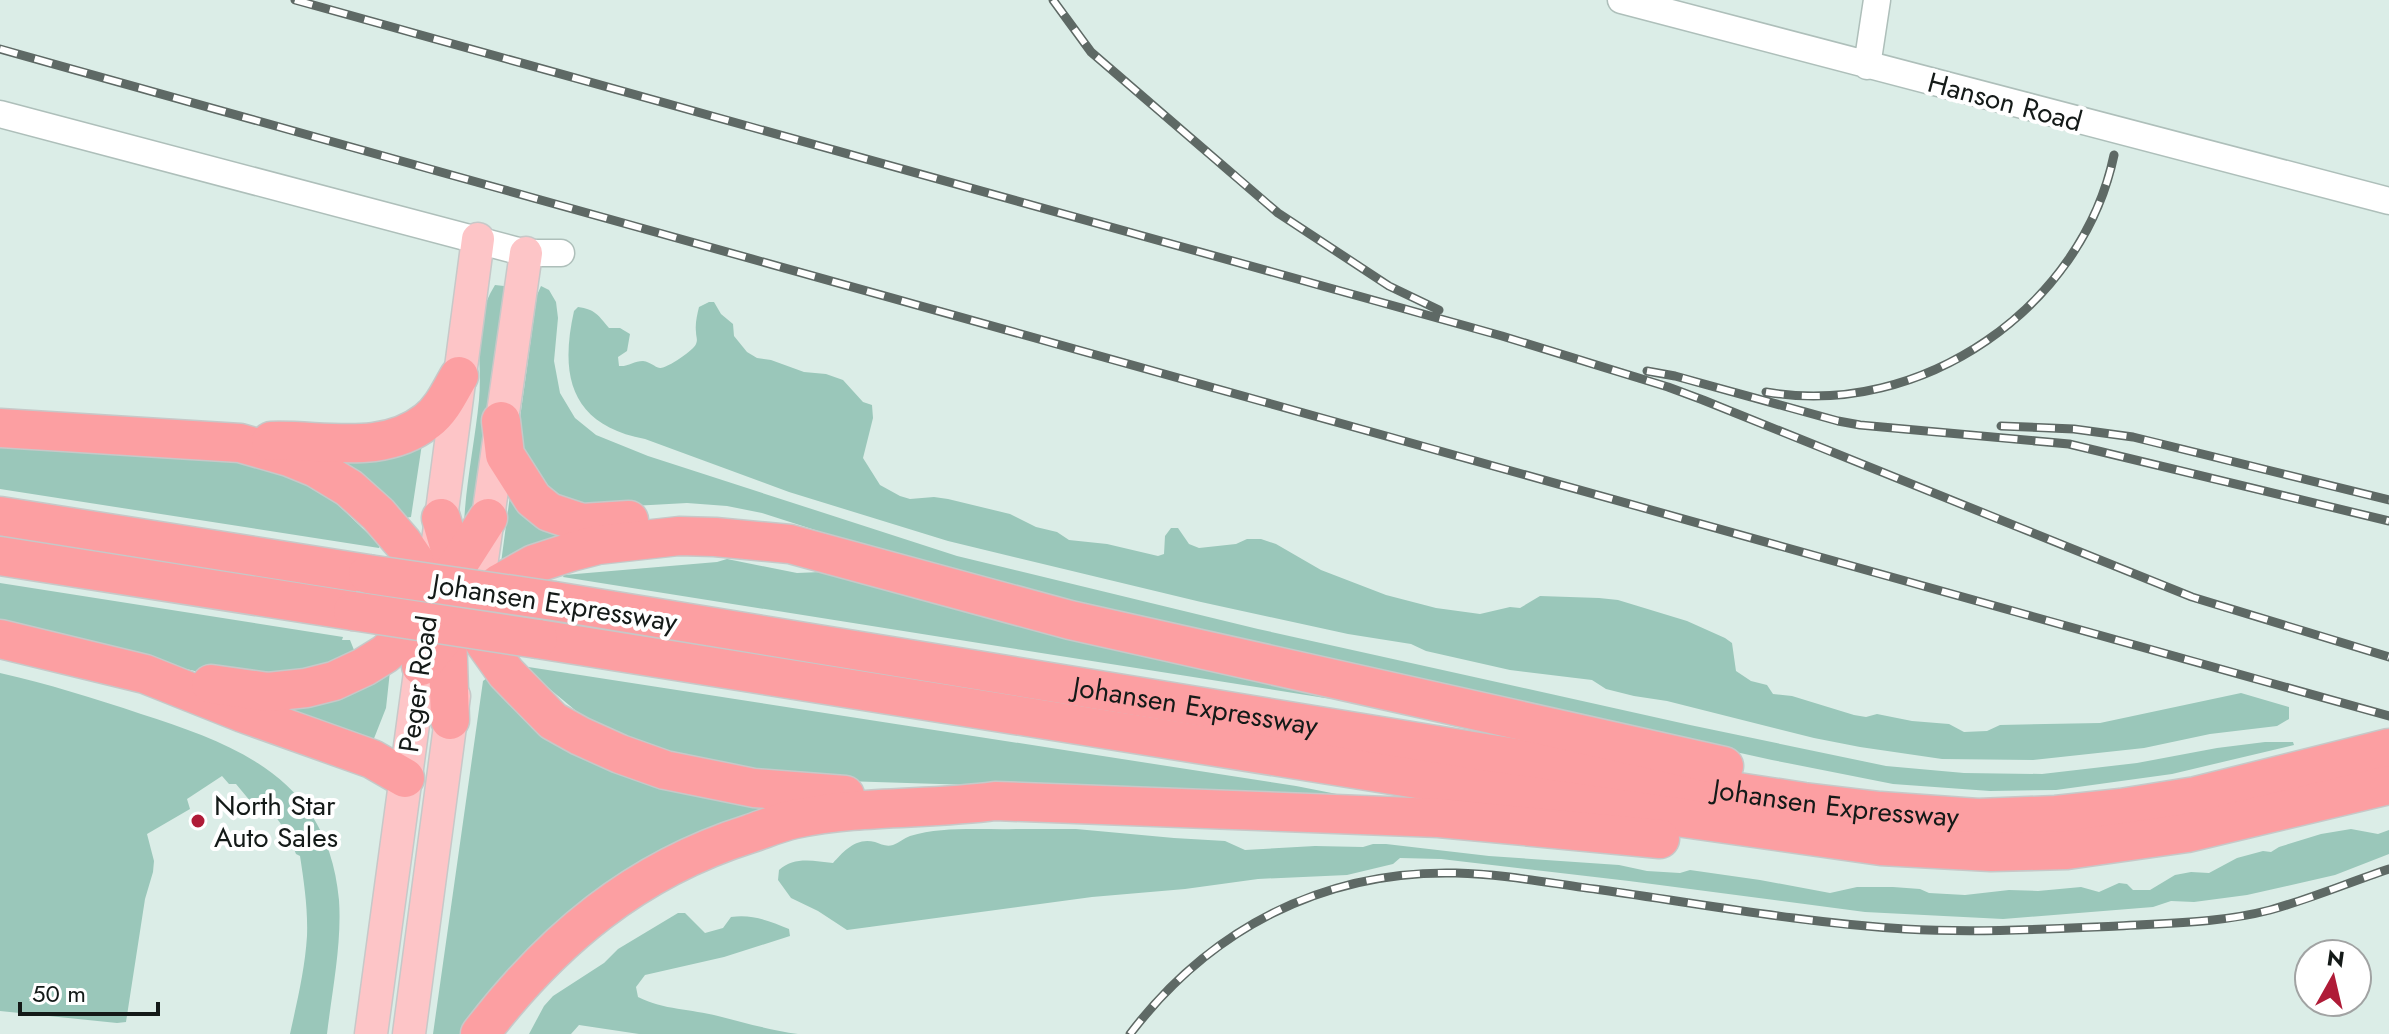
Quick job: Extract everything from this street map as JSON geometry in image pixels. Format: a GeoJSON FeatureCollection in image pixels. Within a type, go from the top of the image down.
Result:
{"type":"FeatureCollection","features":[{"type":"Feature","properties":{"kind":"highway"},"geometry":{"type":"LineString","coordinates":[[0,428],[240,443],[299,440],[368,444],[402,437],[429,421],[459,376]]}},
{"type":"Feature","properties":{"kind":"highway"},"geometry":{"type":"LineString","coordinates":[[501,421],[505,455],[518,478],[533,499],[549,512],[565,519],[582,523],[687,516],[722,519],[758,526],[790,544]]}},
{"type":"Feature","properties":{"kind":"highway"},"geometry":{"type":"LineString","coordinates":[[240,443],[316,468],[349,488],[378,514],[403,543],[449,612],[484,642],[506,673],[553,721],[620,754],[665,770],[754,788],[840,795],[953,796],[995,801],[1439,818],[1756,847],[1881,846]]}},
{"type":"Feature","properties":{"kind":"highway","name":"Johansen Expressway"},"geometry":{"type":"LineString","coordinates":[[0,516],[554,601],[1546,763],[1804,802],[1978,818],[2056,815],[2196,796],[2389,748]]}},
{"type":"Feature","properties":{"kind":"highway"},"geometry":{"type":"LineString","coordinates":[[421,666],[449,612],[458,577],[441,518]]}},
{"type":"Feature","properties":{"kind":"highway"},"geometry":{"type":"LineString","coordinates":[[456,568],[488,518]]}},
{"type":"Feature","properties":{"kind":"highway"},"geometry":{"type":"LineString","coordinates":[[0,639],[145,674],[238,689],[268,692],[306,688],[334,681],[385,654],[414,629],[534,564],[598,545],[679,536],[715,537],[790,544],[1070,620],[1713,764],[1978,818]]}},
{"type":"Feature","properties":{"kind":"highway","name":"Johansen Expressway"},"geometry":{"type":"LineString","coordinates":[[0,556],[1465,786],[1881,846],[1991,852],[2081,848],[2187,833],[2389,785]]}},
{"type":"Feature","properties":{"kind":"highway"},"geometry":{"type":"LineString","coordinates":[[449,612],[450,720]]}},
{"type":"Feature","properties":{"kind":"highway"},"geometry":{"type":"LineString","coordinates":[[145,674],[372,759],[405,778]]}},
{"type":"Feature","properties":{"kind":"highway"},"geometry":{"type":"LineString","coordinates":[[480,1034],[533,970],[572,933],[606,905],[653,874],[693,855],[794,819],[851,811],[995,801]]}},
{"type":"Feature","properties":{"kind":"main road","name":"Peger Road"},"geometry":{"type":"LineString","coordinates":[[449,612],[441,518],[478,239]]}},
{"type":"Feature","properties":{"kind":"main road","name":"Peger Road"},"geometry":{"type":"LineString","coordinates":[[449,612],[482,559],[526,253]]}},
{"type":"Feature","properties":{"kind":"main road","name":"Peger Road"},"geometry":{"type":"LineString","coordinates":[[371,1034],[421,666]]}},
{"type":"Feature","properties":{"kind":"main road","name":"Peger Road"},"geometry":{"type":"LineString","coordinates":[[409,1034],[450,720]]}},
{"type":"Feature","properties":{"kind":"street","name":"Hanson Road"},"geometry":{"type":"LineString","coordinates":[[1621,0],[2389,201]]}},
{"type":"Feature","properties":{"kind":"street"},"geometry":{"type":"LineString","coordinates":[[1867,66],[1877,0]]}},
{"type":"Feature","properties":{"kind":"street"},"geometry":{"type":"LineString","coordinates":[[0,114],[526,253],[561,253]]}},
{"type":"Feature","properties":{"kind":"green space"},"geometry":{"type":"Polygon","coordinates":[[[495,285],[504,286],[505,296],[478,499],[464,524],[479,400],[480,328],[487,300],[495,285]]]}},
{"type":"Feature","properties":{"kind":"green space"},"geometry":{"type":"Polygon","coordinates":[[[541,286],[549,290],[556,302],[558,318],[554,361],[560,393],[575,418],[596,435],[648,456],[957,556],[1258,629],[1886,766],[1964,773],[2042,774],[2137,763],[2265,742],[2293,742],[2294,745],[2172,774],[2056,790],[1990,791],[1893,784],[1148,622],[896,556],[762,513],[687,503],[596,508],[557,498],[524,460],[520,418],[537,295],[541,286]]]}},
{"type":"Feature","properties":{"kind":"green space"},"geometry":{"type":"Polygon","coordinates":[[[714,302],[721,314],[733,324],[734,336],[747,352],[804,372],[826,374],[843,380],[863,402],[872,405],[873,418],[863,458],[880,485],[910,499],[948,499],[1010,514],[1036,527],[1057,532],[1069,540],[1107,544],[1158,556],[1164,554],[1165,536],[1171,528],[1178,528],[1189,544],[1199,548],[1261,539],[1276,544],[1321,570],[1386,595],[1436,608],[1480,614],[1510,607],[1520,608],[1540,596],[1618,600],[1687,621],[1725,638],[1732,643],[1736,671],[1751,681],[1767,685],[1773,694],[1792,696],[1866,717],[1877,714],[1949,724],[1964,732],[1987,731],[2000,725],[2100,723],[2241,693],[2289,707],[2289,719],[2277,726],[2210,734],[2144,748],[2033,760],[1942,759],[1814,738],[1606,689],[1592,680],[1510,670],[1426,651],[1411,644],[1348,634],[1201,602],[948,541],[789,492],[620,432],[601,423],[586,410],[576,395],[568,357],[574,311],[578,307],[593,311],[609,328],[620,328],[630,334],[627,351],[618,357],[619,366],[643,361],[663,368],[694,347],[699,307],[714,302]]]}},
{"type":"Feature","properties":{"kind":"green space"},"geometry":{"type":"Polygon","coordinates":[[[0,441],[274,464],[332,499],[380,545],[379,548],[0,489],[0,441]]]}},
{"type":"Feature","properties":{"kind":"green space"},"geometry":{"type":"Polygon","coordinates":[[[422,444],[411,517],[405,518],[320,450],[422,444]]]}},
{"type":"Feature","properties":{"kind":"green space"},"geometry":{"type":"Polygon","coordinates":[[[511,488],[562,535],[501,563],[511,488]]]}},
{"type":"Feature","properties":{"kind":"green space"},"geometry":{"type":"Polygon","coordinates":[[[727,559],[797,573],[821,572],[1389,703],[1325,698],[563,577],[727,559]]]}},
{"type":"Feature","properties":{"kind":"green space"},"geometry":{"type":"Polygon","coordinates":[[[0,583],[343,637],[342,640],[350,640],[356,655],[296,677],[199,672],[0,626],[0,583]]]}},
{"type":"Feature","properties":{"kind":"green space"},"geometry":{"type":"Polygon","coordinates":[[[522,666],[1352,797],[844,781],[730,768],[623,739],[581,715],[522,666]]]}},
{"type":"Feature","properties":{"kind":"green space"},"geometry":{"type":"Polygon","coordinates":[[[390,671],[386,708],[373,741],[268,704],[390,671]]]}},
{"type":"Feature","properties":{"kind":"green space"},"geometry":{"type":"Polygon","coordinates":[[[0,673],[88,697],[213,740],[245,755],[273,774],[298,797],[317,825],[331,859],[339,900],[338,950],[327,1034],[290,1034],[307,936],[300,856],[296,854],[281,824],[265,805],[259,799],[251,802],[236,784],[229,784],[222,776],[187,799],[190,809],[147,834],[154,861],[153,872],[145,899],[126,1022],[0,1011],[0,673]]]}},
{"type":"Feature","properties":{"kind":"green space"},"geometry":{"type":"Polygon","coordinates":[[[487,678],[531,716],[819,803],[722,830],[466,1034],[433,1034],[483,681],[487,678]]]}},
{"type":"Feature","properties":{"kind":"green space"},"geometry":{"type":"Polygon","coordinates":[[[1076,829],[1225,841],[1245,850],[1386,844],[1489,856],[1619,865],[1647,871],[1680,873],[1690,870],[1830,893],[1857,887],[1920,889],[1929,893],[1965,895],[2081,887],[2099,892],[2119,883],[2127,884],[2133,890],[2150,890],[2175,875],[2209,873],[2237,858],[2271,852],[2321,834],[2351,829],[2378,834],[2389,830],[2389,854],[2335,875],[2247,895],[2194,902],[2171,901],[2153,907],[2003,919],[1865,912],[1441,859],[1400,858],[1393,864],[1347,875],[1258,879],[1092,897],[847,930],[791,898],[778,880],[779,870],[791,863],[804,860],[833,863],[851,846],[862,841],[890,846],[910,836],[936,831],[1076,829]]]}},
{"type":"Feature","properties":{"kind":"green space"},"geometry":{"type":"Polygon","coordinates":[[[678,913],[685,913],[705,933],[723,928],[731,917],[747,916],[789,929],[790,936],[724,957],[645,975],[636,987],[638,997],[668,1007],[798,1034],[639,1034],[579,1025],[571,1034],[529,1034],[553,996],[604,963],[618,949],[678,913]]]}},
{"type":"Feature","properties":{"kind":"railway"},"geometry":{"type":"LineString","coordinates":[[295,0],[1502,336],[1668,387],[2192,597],[2389,657]]}},
{"type":"Feature","properties":{"kind":"railway"},"geometry":{"type":"LineString","coordinates":[[1053,0],[1091,52],[1278,213],[1389,286],[1439,310]]}},
{"type":"Feature","properties":{"kind":"railway"},"geometry":{"type":"LineString","coordinates":[[0,49],[2389,716]]}},
{"type":"Feature","properties":{"kind":"railway"},"geometry":{"type":"LineString","coordinates":[[1766,392],[1824,396],[1881,388],[1936,369],[1986,341],[2031,304],[2068,260],[2096,210],[2114,155]]}},
{"type":"Feature","properties":{"kind":"railway"},"geometry":{"type":"LineString","coordinates":[[1647,371],[1860,425],[2069,444],[2389,521]]}},
{"type":"Feature","properties":{"kind":"railway"},"geometry":{"type":"LineString","coordinates":[[2001,426],[2074,429],[2133,437],[2389,500]]}},
{"type":"Feature","properties":{"kind":"railway"},"geometry":{"type":"LineString","coordinates":[[1130,1034],[1196,964],[1233,936],[1273,913],[1315,895],[1360,882],[1407,875],[1493,875],[1829,922],[1905,929],[1985,931],[2232,918],[2285,906],[2389,869]]}},
{"type":"Feature","properties":{"kind":"place","name":"North Star Auto Sales"},"geometry":{"type":"Point","coordinates":[198,821]}}]}
